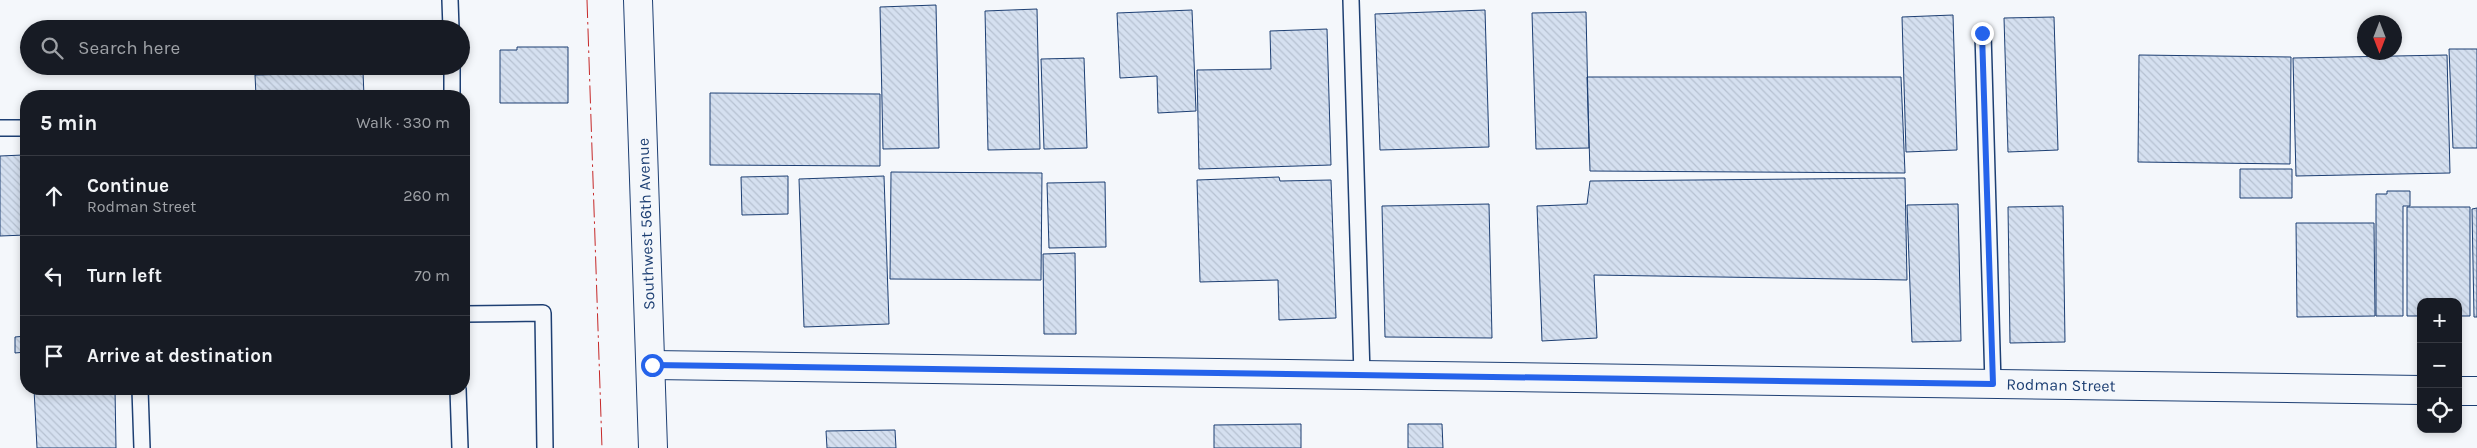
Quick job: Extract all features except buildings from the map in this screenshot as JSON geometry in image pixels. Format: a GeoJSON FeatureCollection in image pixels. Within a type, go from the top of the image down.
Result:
{"type":"FeatureCollection","features":[{"type":"Feature","properties":{"kind":"street","name":"Southwest 56th Avenue"},"geometry":{"type":"LineString","coordinates":[[638,0],[654,448]]}},
{"type":"Feature","properties":{"kind":"street","name":"Rodman Street"},"geometry":{"type":"LineString","coordinates":[[652,365],[2417,390]]}},
{"type":"Feature","properties":{"kind":"street"},"geometry":{"type":"LineString","coordinates":[[2462,391],[2477,391]]}},
{"type":"Feature","properties":{"kind":"lane"},"geometry":{"type":"LineString","coordinates":[[450,0],[451,20]]}},
{"type":"Feature","properties":{"kind":"lane"},"geometry":{"type":"LineString","coordinates":[[1351,0],[1362,375]]}},
{"type":"Feature","properties":{"kind":"lane"},"geometry":{"type":"LineString","coordinates":[[1982,33],[1993,384]]}},
{"type":"Feature","properties":{"kind":"lane"},"geometry":{"type":"LineString","coordinates":[[452,75],[452,90]]}},
{"type":"Feature","properties":{"kind":"lane"},"geometry":{"type":"LineString","coordinates":[[0,128],[20,128]]}},
{"type":"Feature","properties":{"kind":"lane"},"geometry":{"type":"LineString","coordinates":[[470,314],[543,313],[545,448]]}},
{"type":"Feature","properties":{"kind":"lane"},"geometry":{"type":"LineString","coordinates":[[140,395],[142,448]]}},
{"type":"Feature","properties":{"kind":"lane"},"geometry":{"type":"LineString","coordinates":[[458,395],[460,448]]}},
{"type":"Feature","properties":{"kind":"power"},"geometry":{"type":"LineString","coordinates":[[587,0],[602,448]]}},
{"type":"Feature","properties":{"kind":"route"},"geometry":{"type":"LineString","coordinates":[[652,365],[1993,384],[1982,33]]}}]}
